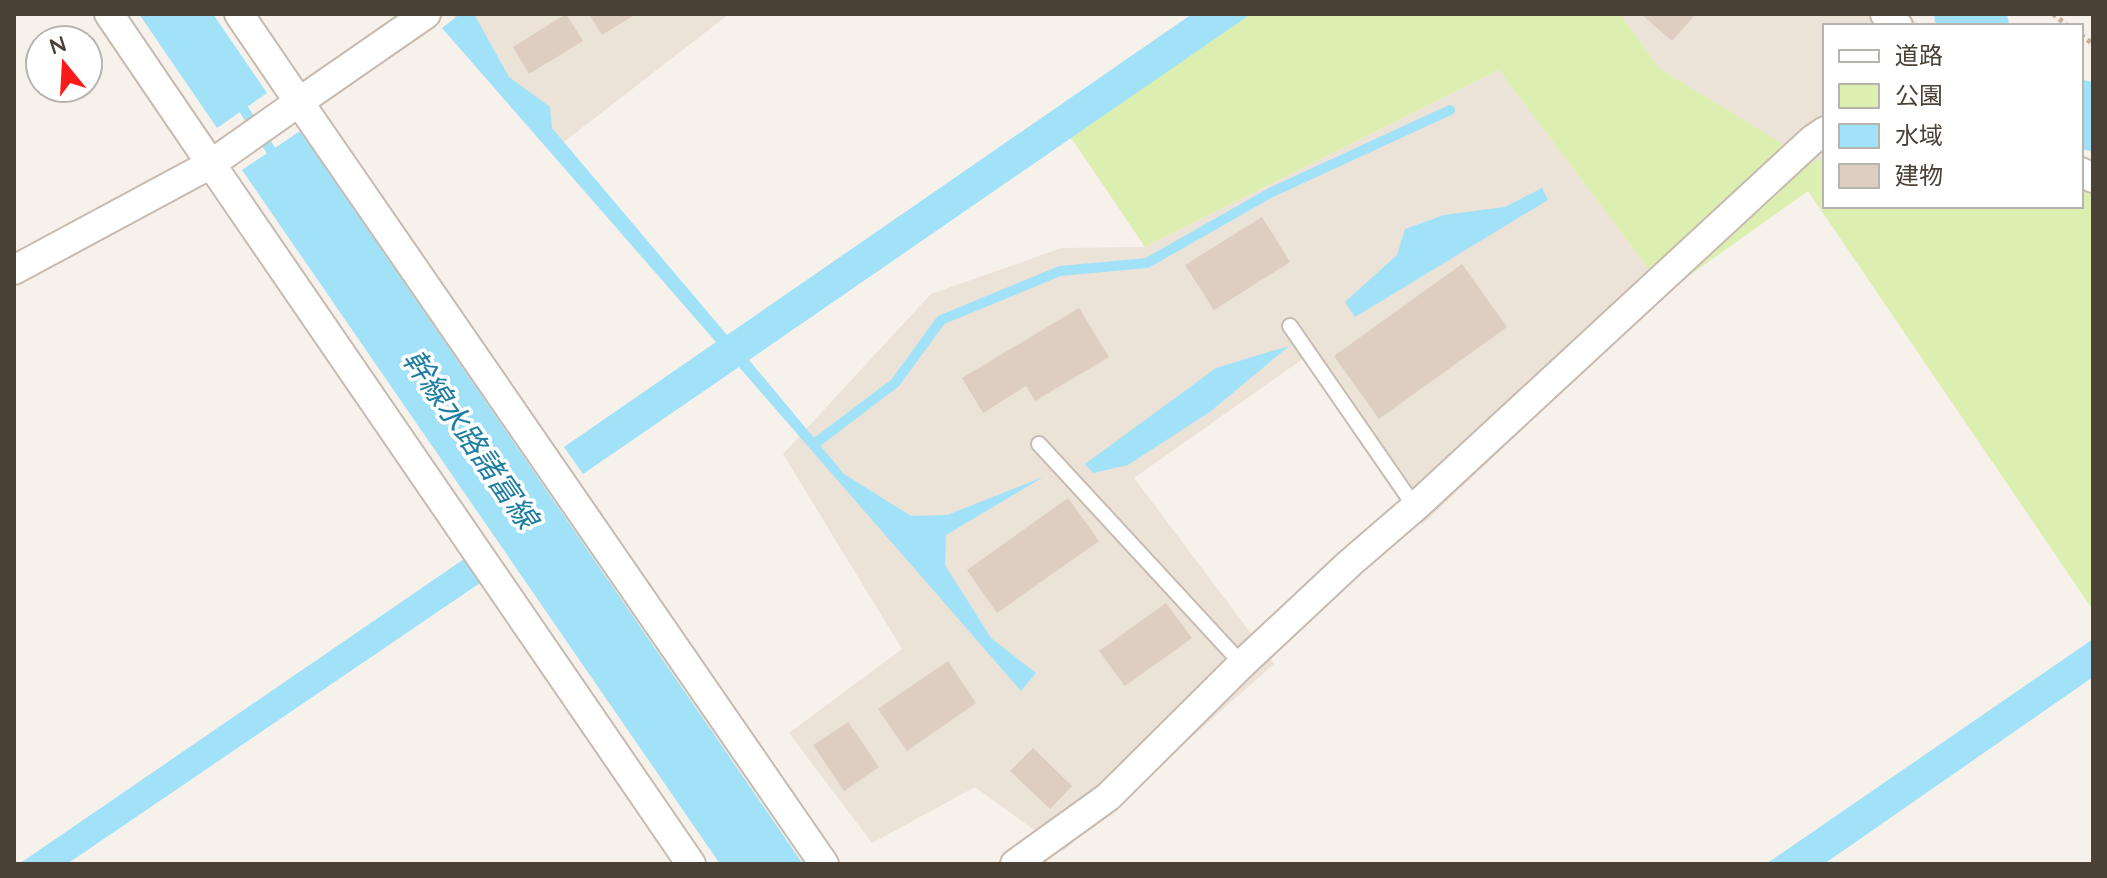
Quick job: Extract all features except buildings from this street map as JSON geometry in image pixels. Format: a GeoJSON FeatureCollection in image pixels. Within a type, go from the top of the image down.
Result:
{"type":"FeatureCollection","features":[{"type":"Feature","properties":{"kind":"street"},"geometry":{"type":"LineString","coordinates":[[109,14],[691,864]]}},
{"type":"Feature","properties":{"kind":"street"},"geometry":{"type":"LineString","coordinates":[[239,14],[824,864]]}},
{"type":"Feature","properties":{"kind":"street"},"geometry":{"type":"LineString","coordinates":[[14,270],[211,164],[426,14]]}},
{"type":"Feature","properties":{"kind":"street"},"geometry":{"type":"LineString","coordinates":[[1015,864],[1108,797],[1242,664],[1350,563],[1823,132]]}},
{"type":"Feature","properties":{"kind":"lane"},"geometry":{"type":"LineString","coordinates":[[1290,326],[1415,507]]}},
{"type":"Feature","properties":{"kind":"lane"},"geometry":{"type":"LineString","coordinates":[[1039,444],[1242,664]]}},
{"type":"Feature","properties":{"kind":"shaded area"},"geometry":{"type":"Polygon","coordinates":[[[452,14],[729,14],[560,145],[452,14]]]}},
{"type":"Feature","properties":{"kind":"shaded area"},"geometry":{"type":"Polygon","coordinates":[[[1620,14],[1907,14],[1919,24],[1823,24],[1823,158],[1815,164],[1659,68],[1620,14]]]}},
{"type":"Feature","properties":{"kind":"shaded area"},"geometry":{"type":"Polygon","coordinates":[[[1499,70],[1666,292],[1422,525],[1304,358],[1134,478],[1274,664],[1063,851],[975,787],[872,843],[789,733],[902,649],[783,454],[931,294],[1062,248],[1145,247],[1499,70]]]}},
{"type":"Feature","properties":{"kind":"green space"},"geometry":{"type":"Polygon","coordinates":[[[1224,14],[1620,14],[1659,68],[1814,163],[1823,157],[1823,208],[2083,208],[2083,160],[2093,165],[2093,610],[1808,191],[1666,292],[1499,70],[1145,247],[1063,126],[1224,14]]]}},
{"type":"Feature","properties":{"kind":"water"},"geometry":{"type":"Polygon","coordinates":[[[139,14],[213,14],[267,93],[217,128],[139,14]]]}},
{"type":"Feature","properties":{"kind":"water"},"geometry":{"type":"Polygon","coordinates":[[[460,14],[474,14],[509,77],[550,107],[552,128],[727,335],[1192,14],[1251,14],[749,360],[844,474],[911,516],[947,515],[1043,477],[946,535],[945,565],[991,638],[1036,673],[1021,691],[739,367],[583,474],[564,447],[716,342],[442,28],[460,14]]]}},
{"type":"Feature","properties":{"kind":"water"},"geometry":{"type":"Polygon","coordinates":[[[300,131],[803,864],[720,864],[242,170],[300,131]]]}},
{"type":"Feature","properties":{"kind":"water"},"geometry":{"type":"Polygon","coordinates":[[[1542,188],[1548,200],[1355,317],[1345,302],[1397,255],[1405,229],[1444,215],[1505,207],[1542,188]]]}},
{"type":"Feature","properties":{"kind":"water"},"geometry":{"type":"Polygon","coordinates":[[[1289,346],[1211,411],[1128,465],[1093,473],[1085,464],[1216,368],[1289,346]]]}},
{"type":"Feature","properties":{"kind":"water"},"geometry":{"type":"Polygon","coordinates":[[[464,559],[483,581],[67,864],[19,864],[464,559]]]}},
{"type":"Feature","properties":{"kind":"water"},"geometry":{"type":"Polygon","coordinates":[[[2093,639],[2093,677],[1824,864],[1766,864],[2093,639]]]}},
{"type":"Feature","properties":{"kind":"waterway"},"geometry":{"type":"LineString","coordinates":[[1965,14],[1976,24]]}},
{"type":"Feature","properties":{"kind":"waterway","name":"幹線水路諸富線"},"geometry":{"type":"LineString","coordinates":[[238,101],[278,161]]}},
{"type":"Feature","properties":{"kind":"waterway"},"geometry":{"type":"LineString","coordinates":[[817,442],[895,383],[941,320],[1060,271],[1147,263],[1270,193],[1450,110]]}},
{"type":"Feature","properties":{"kind":"waterway"},"geometry":{"type":"LineString","coordinates":[[2083,112],[2093,120]]}}]}
